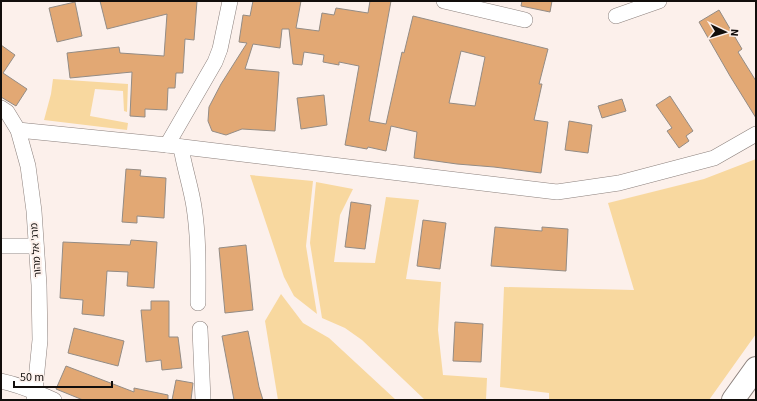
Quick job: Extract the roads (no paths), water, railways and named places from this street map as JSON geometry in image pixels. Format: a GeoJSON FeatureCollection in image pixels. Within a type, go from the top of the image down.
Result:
{"type":"FeatureCollection","features":[{"type":"Feature","properties":{"kind":"highway"},"geometry":{"type":"LineString","coordinates":[[733,400],[756,368]]}},
{"type":"Feature","properties":{"kind":"street"},"geometry":{"type":"LineString","coordinates":[[174,146],[215,62],[220,49],[230,1]]}},
{"type":"Feature","properties":{"kind":"street"},"geometry":{"type":"LineString","coordinates":[[444,1],[524,20]]}},
{"type":"Feature","properties":{"kind":"street"},"geometry":{"type":"LineString","coordinates":[[616,16],[659,1]]}},
{"type":"Feature","properties":{"kind":"street","name":"מרג' אל מהור"},"geometry":{"type":"LineString","coordinates":[[1,108],[7,112],[18,130],[28,166],[34,211],[39,285],[40,340],[35,396]]}},
{"type":"Feature","properties":{"kind":"street"},"geometry":{"type":"LineString","coordinates":[[18,130],[174,146],[557,192],[619,183],[714,158],[756,134]]}},
{"type":"Feature","properties":{"kind":"street"},"geometry":{"type":"LineString","coordinates":[[174,146],[183,162],[191,192],[197,232],[198,303]]}},
{"type":"Feature","properties":{"kind":"street"},"geometry":{"type":"LineString","coordinates":[[1,246],[36,246]]}},
{"type":"Feature","properties":{"kind":"street"},"geometry":{"type":"LineString","coordinates":[[200,328],[203,400]]}},
{"type":"Feature","properties":{"kind":"street"},"geometry":{"type":"LineString","coordinates":[[1,381],[18,385],[35,396],[54,400]]}}]}
